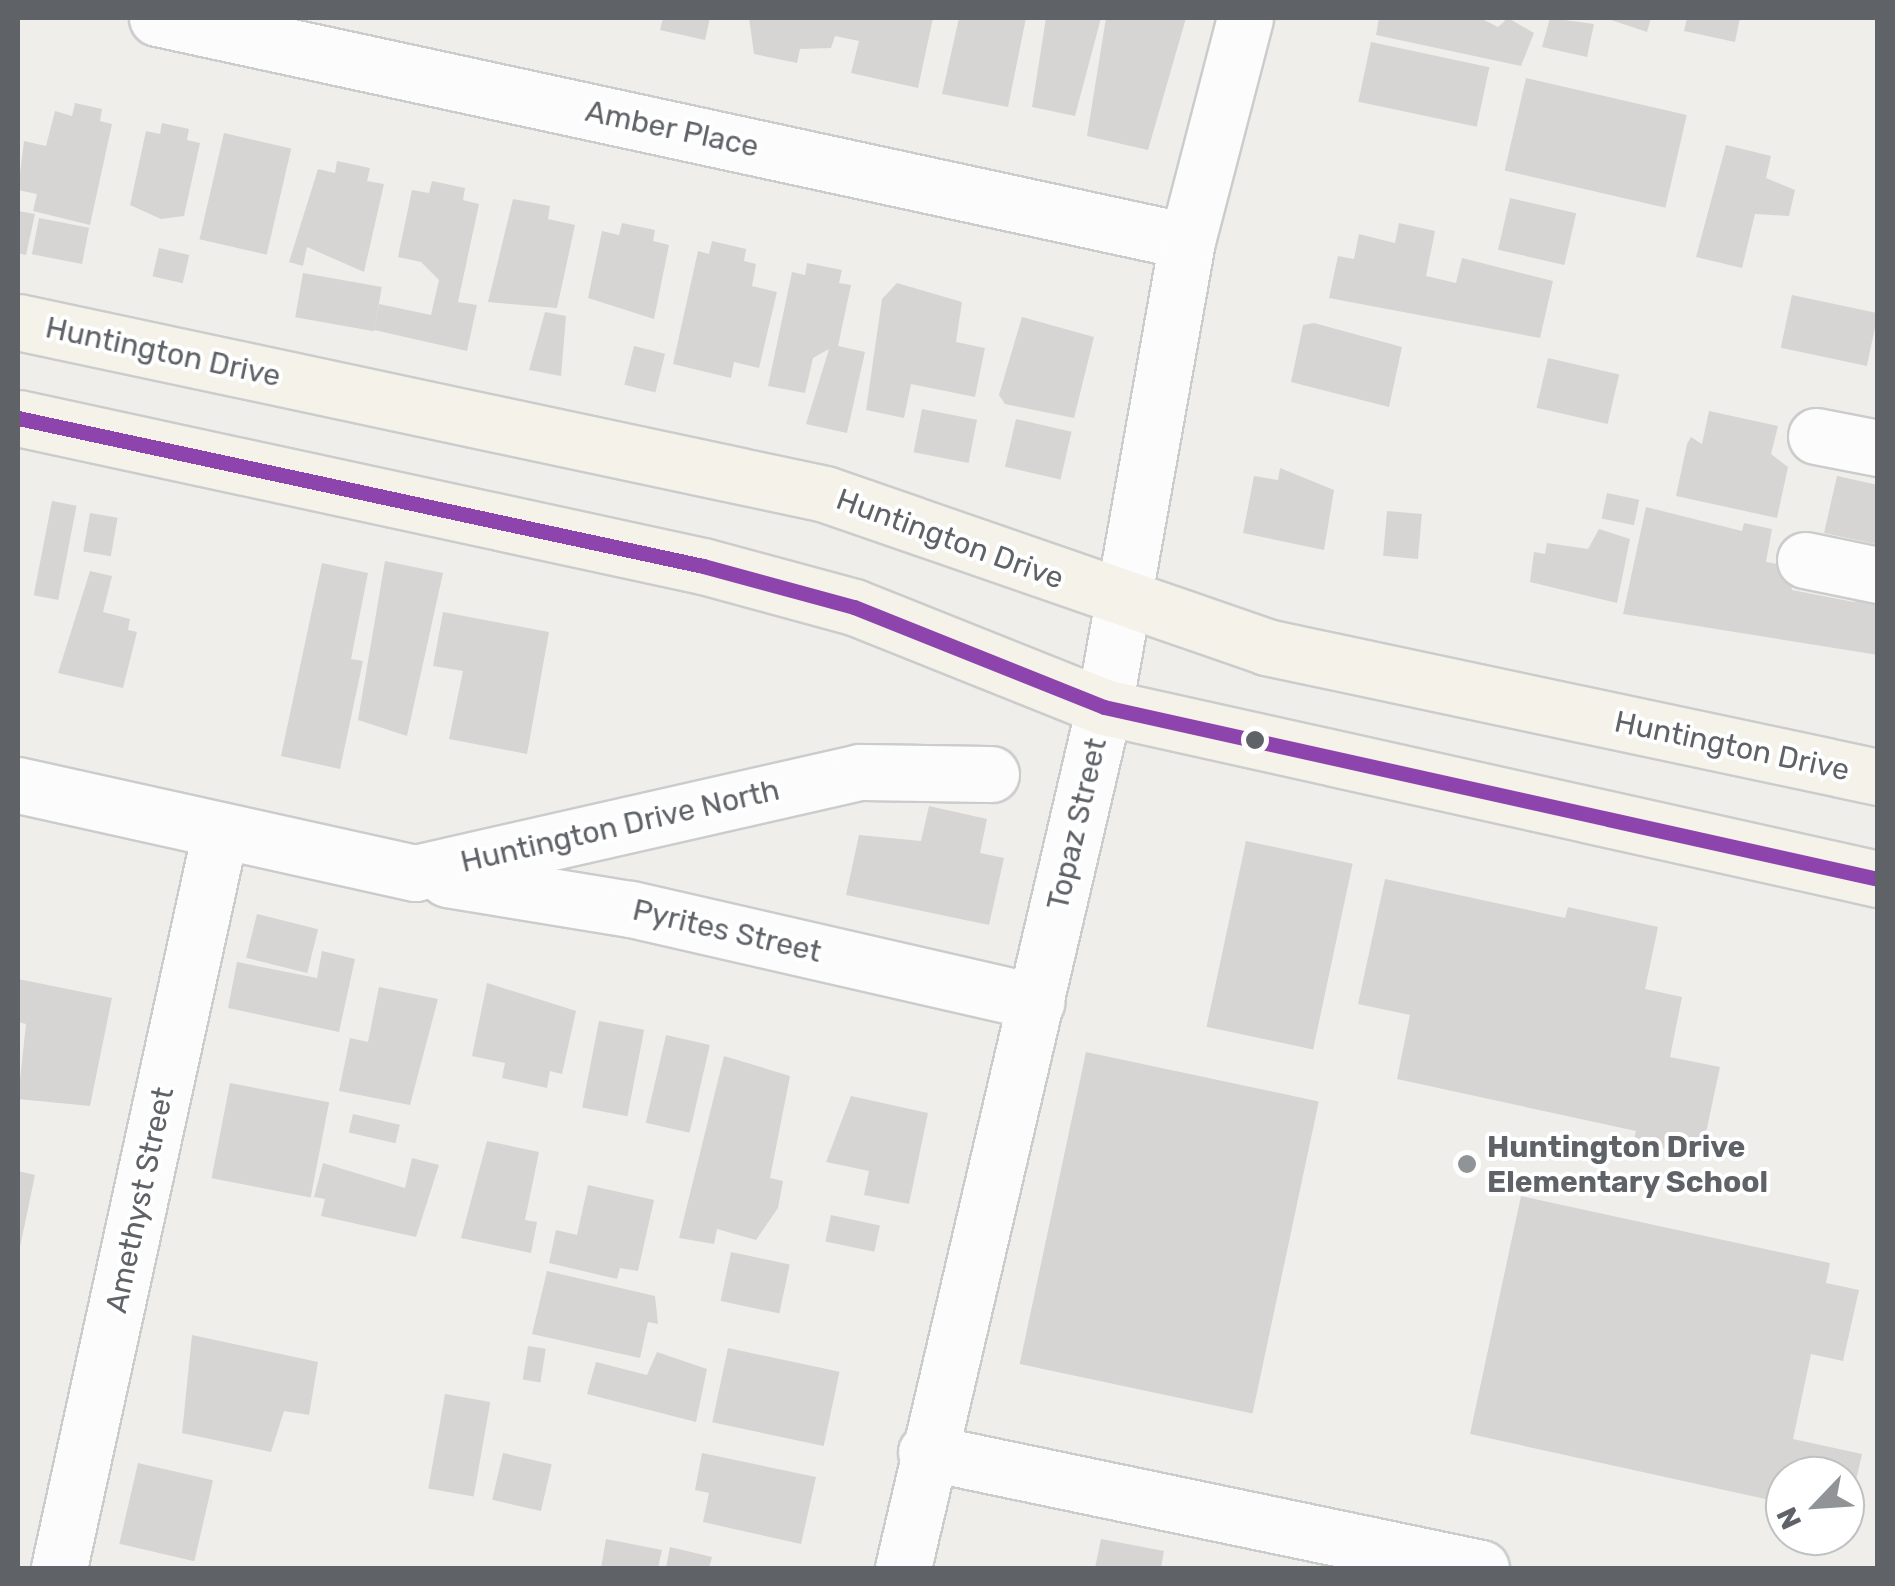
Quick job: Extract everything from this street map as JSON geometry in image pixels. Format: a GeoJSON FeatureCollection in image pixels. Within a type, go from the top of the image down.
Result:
{"type":"FeatureCollection","features":[{"type":"Feature","properties":{"kind":"main road","name":"Huntington Drive"},"geometry":{"type":"LineString","coordinates":[[18,322],[825,494],[1122,601],[1266,647],[1878,777]]}},
{"type":"Feature","properties":{"kind":"main road"},"geometry":{"type":"LineString","coordinates":[[18,418],[704,566],[854,607],[1104,707],[1878,879]]}},
{"type":"Feature","properties":{"kind":"street","name":"Amber Place"},"geometry":{"type":"LineString","coordinates":[[157,18],[1187,241]]}},
{"type":"Feature","properties":{"kind":"street","name":"Topaz Street"},"geometry":{"type":"LineString","coordinates":[[903,1568],[926,1452],[1104,707],[1187,241],[1244,18]]}},
{"type":"Feature","properties":{"kind":"street"},"geometry":{"type":"LineString","coordinates":[[1816,436],[1878,448]]}},
{"type":"Feature","properties":{"kind":"street"},"geometry":{"type":"LineString","coordinates":[[1805,560],[1878,575]]}},
{"type":"Feature","properties":{"kind":"street","name":"Huntington Drive North"},"geometry":{"type":"LineString","coordinates":[[18,786],[415,873],[860,772],[990,774]]}},
{"type":"Feature","properties":{"kind":"street","name":"Amethyst Street"},"geometry":{"type":"LineString","coordinates":[[59,1568],[220,832]]}},
{"type":"Feature","properties":{"kind":"street","name":"Pyrites Street"},"geometry":{"type":"LineString","coordinates":[[415,873],[631,909],[1036,1002]]}},
{"type":"Feature","properties":{"kind":"street"},"geometry":{"type":"LineString","coordinates":[[926,1452],[1481,1568]]}},
{"type":"Feature","properties":{"kind":"building"},"geometry":{"type":"Polygon","coordinates":[[[663,18],[710,18],[705,40],[660,30],[663,18]]]}},
{"type":"Feature","properties":{"kind":"building"},"geometry":{"type":"Polygon","coordinates":[[[749,18],[933,18],[918,88],[851,73],[859,41],[835,36],[831,48],[800,49],[797,63],[754,54],[749,18]]]}},
{"type":"Feature","properties":{"kind":"building"},"geometry":{"type":"Polygon","coordinates":[[[959,18],[1026,18],[1008,107],[942,94],[959,18]]]}},
{"type":"Feature","properties":{"kind":"building"},"geometry":{"type":"Polygon","coordinates":[[[1046,18],[1101,18],[1075,116],[1032,107],[1046,18]]]}},
{"type":"Feature","properties":{"kind":"building"},"geometry":{"type":"Polygon","coordinates":[[[1106,18],[1186,18],[1148,150],[1087,136],[1106,18]]]}},
{"type":"Feature","properties":{"kind":"building"},"geometry":{"type":"Polygon","coordinates":[[[1379,18],[1480,18],[1498,27],[1508,18],[1534,33],[1521,66],[1376,35],[1379,18]]]}},
{"type":"Feature","properties":{"kind":"building"},"geometry":{"type":"Polygon","coordinates":[[[1550,18],[1594,24],[1587,57],[1542,47],[1550,18]]]}},
{"type":"Feature","properties":{"kind":"building"},"geometry":{"type":"Polygon","coordinates":[[[1605,18],[1651,18],[1647,32],[1605,18]]]}},
{"type":"Feature","properties":{"kind":"building"},"geometry":{"type":"Polygon","coordinates":[[[1687,18],[1740,18],[1735,42],[1684,31],[1687,18]]]}},
{"type":"Feature","properties":{"kind":"building"},"geometry":{"type":"Polygon","coordinates":[[[1371,42],[1489,67],[1477,127],[1358,102],[1371,42]]]}},
{"type":"Feature","properties":{"kind":"building"},"geometry":{"type":"Polygon","coordinates":[[[1526,78],[1687,115],[1665,208],[1505,171],[1526,78]]]}},
{"type":"Feature","properties":{"kind":"building"},"geometry":{"type":"Polygon","coordinates":[[[75,103],[102,109],[100,121],[112,124],[90,225],[33,211],[37,194],[18,190],[24,141],[46,146],[55,111],[72,116],[75,103]]]}},
{"type":"Feature","properties":{"kind":"building"},"geometry":{"type":"Polygon","coordinates":[[[162,123],[189,129],[187,140],[200,143],[184,216],[161,219],[130,205],[146,131],[160,134],[162,123]]]}},
{"type":"Feature","properties":{"kind":"building"},"geometry":{"type":"Polygon","coordinates":[[[224,133],[291,149],[267,255],[199,239],[224,133]]]}},
{"type":"Feature","properties":{"kind":"building"},"geometry":{"type":"Polygon","coordinates":[[[1726,145],[1771,156],[1766,178],[1795,190],[1789,216],[1755,214],[1742,268],[1696,257],[1726,145]]]}},
{"type":"Feature","properties":{"kind":"building"},"geometry":{"type":"Polygon","coordinates":[[[337,161],[370,168],[367,181],[384,184],[364,272],[307,247],[303,266],[289,262],[318,169],[335,173],[337,161]]]}},
{"type":"Feature","properties":{"kind":"building"},"geometry":{"type":"Polygon","coordinates":[[[432,181],[465,188],[463,200],[479,204],[458,302],[477,305],[467,351],[374,330],[379,304],[431,315],[439,280],[421,262],[398,257],[412,190],[429,193],[432,181]]]}},
{"type":"Feature","properties":{"kind":"building"},"geometry":{"type":"Polygon","coordinates":[[[1510,198],[1576,213],[1564,265],[1498,250],[1510,198]]]}},
{"type":"Feature","properties":{"kind":"building"},"geometry":{"type":"Polygon","coordinates":[[[513,199],[550,206],[548,219],[575,225],[557,308],[488,302],[513,199]]]}},
{"type":"Feature","properties":{"kind":"building"},"geometry":{"type":"Polygon","coordinates":[[[18,211],[35,214],[26,255],[18,253],[18,211]]]}},
{"type":"Feature","properties":{"kind":"building"},"geometry":{"type":"Polygon","coordinates":[[[39,218],[89,228],[82,264],[32,254],[39,218]]]}},
{"type":"Feature","properties":{"kind":"building"},"geometry":{"type":"Polygon","coordinates":[[[622,223],[655,230],[653,241],[669,245],[654,319],[588,298],[602,231],[619,235],[622,223]]]}},
{"type":"Feature","properties":{"kind":"building"},"geometry":{"type":"Polygon","coordinates":[[[1399,223],[1435,231],[1426,276],[1456,283],[1462,258],[1553,281],[1540,338],[1329,298],[1338,256],[1354,259],[1359,234],[1395,243],[1399,223]]]}},
{"type":"Feature","properties":{"kind":"building"},"geometry":{"type":"Polygon","coordinates":[[[712,241],[746,249],[744,261],[756,264],[752,286],[777,292],[759,368],[734,362],[731,378],[673,364],[698,251],[709,254],[712,241]]]}},
{"type":"Feature","properties":{"kind":"building"},"geometry":{"type":"Polygon","coordinates":[[[159,248],[189,255],[183,283],[152,276],[159,248]]]}},
{"type":"Feature","properties":{"kind":"building"},"geometry":{"type":"Polygon","coordinates":[[[807,263],[842,270],[839,283],[851,285],[838,346],[865,352],[847,433],[806,424],[829,349],[813,358],[805,393],[768,386],[792,272],[805,275],[807,263]]]}},
{"type":"Feature","properties":{"kind":"building"},"geometry":{"type":"Polygon","coordinates":[[[303,273],[382,287],[374,331],[295,317],[303,273]]]}},
{"type":"Feature","properties":{"kind":"building"},"geometry":{"type":"Polygon","coordinates":[[[897,283],[962,302],[956,342],[985,348],[975,397],[911,384],[904,418],[866,410],[882,299],[897,283]]]}},
{"type":"Feature","properties":{"kind":"building"},"geometry":{"type":"Polygon","coordinates":[[[1792,295],[1878,313],[1867,366],[1781,348],[1792,295]]]}},
{"type":"Feature","properties":{"kind":"building"},"geometry":{"type":"Polygon","coordinates":[[[545,312],[566,316],[561,376],[529,370],[545,312]]]}},
{"type":"Feature","properties":{"kind":"building"},"geometry":{"type":"Polygon","coordinates":[[[1022,317],[1094,337],[1074,418],[1005,404],[999,395],[1022,317]]]}},
{"type":"Feature","properties":{"kind":"building"},"geometry":{"type":"Polygon","coordinates":[[[1314,323],[1402,347],[1389,407],[1291,382],[1303,325],[1314,323]]]}},
{"type":"Feature","properties":{"kind":"building"},"geometry":{"type":"Polygon","coordinates":[[[634,346],[665,354],[655,393],[624,385],[634,346]]]}},
{"type":"Feature","properties":{"kind":"building"},"geometry":{"type":"Polygon","coordinates":[[[1548,358],[1619,374],[1608,424],[1537,408],[1548,358]]]}},
{"type":"Feature","properties":{"kind":"building"},"geometry":{"type":"Polygon","coordinates":[[[922,409],[977,420],[969,463],[914,452],[922,409]]]}},
{"type":"Feature","properties":{"kind":"building"},"geometry":{"type":"Polygon","coordinates":[[[1709,411],[1778,426],[1771,454],[1788,467],[1777,518],[1676,496],[1687,444],[1691,437],[1702,444],[1709,411]]]}},
{"type":"Feature","properties":{"kind":"building"},"geometry":{"type":"Polygon","coordinates":[[[1016,419],[1072,432],[1061,480],[1005,467],[1016,419]]]}},
{"type":"Feature","properties":{"kind":"building"},"geometry":{"type":"Polygon","coordinates":[[[1280,468],[1334,490],[1324,550],[1243,533],[1254,476],[1278,480],[1280,468]]]}},
{"type":"Feature","properties":{"kind":"building"},"geometry":{"type":"Polygon","coordinates":[[[1837,476],[1878,485],[1875,544],[1824,533],[1837,476]]]}},
{"type":"Feature","properties":{"kind":"building"},"geometry":{"type":"Polygon","coordinates":[[[1607,493],[1639,500],[1634,525],[1602,518],[1607,493]]]}},
{"type":"Feature","properties":{"kind":"building"},"geometry":{"type":"Polygon","coordinates":[[[52,501],[77,506],[58,600],[34,595],[52,501]]]}},
{"type":"Feature","properties":{"kind":"building"},"geometry":{"type":"Polygon","coordinates":[[[1646,507],[1742,531],[1744,523],[1772,529],[1766,562],[1788,566],[1792,590],[1854,602],[1878,586],[1878,655],[1623,614],[1646,507]]]}},
{"type":"Feature","properties":{"kind":"building"},"geometry":{"type":"Polygon","coordinates":[[[1387,511],[1422,514],[1418,559],[1383,556],[1387,511]]]}},
{"type":"Feature","properties":{"kind":"building"},"geometry":{"type":"Polygon","coordinates":[[[90,513],[118,518],[111,556],[83,551],[90,513]]]}},
{"type":"Feature","properties":{"kind":"building"},"geometry":{"type":"Polygon","coordinates":[[[1599,529],[1630,539],[1617,603],[1530,582],[1534,552],[1545,554],[1547,543],[1588,549],[1599,529]]]}},
{"type":"Feature","properties":{"kind":"building"},"geometry":{"type":"Polygon","coordinates":[[[385,561],[443,573],[407,736],[358,720],[385,561]]]}},
{"type":"Feature","properties":{"kind":"building"},"geometry":{"type":"Polygon","coordinates":[[[322,563],[368,573],[351,659],[363,661],[340,769],[281,756],[322,563]]]}},
{"type":"Feature","properties":{"kind":"building"},"geometry":{"type":"Polygon","coordinates":[[[90,571],[112,576],[103,612],[130,619],[128,630],[137,632],[123,688],[58,673],[90,571]]]}},
{"type":"Feature","properties":{"kind":"building"},"geometry":{"type":"Polygon","coordinates":[[[443,612],[549,632],[527,754],[449,739],[463,671],[433,666],[443,612]]]}},
{"type":"Feature","properties":{"kind":"building"},"geometry":{"type":"Polygon","coordinates":[[[929,806],[987,819],[980,853],[1004,858],[989,925],[846,895],[859,835],[921,841],[929,806]]]}},
{"type":"Feature","properties":{"kind":"building"},"geometry":{"type":"Polygon","coordinates":[[[1246,841],[1353,864],[1313,1050],[1206,1027],[1246,841]]]}},
{"type":"Feature","properties":{"kind":"building"},"geometry":{"type":"Polygon","coordinates":[[[1385,879],[1565,918],[1568,907],[1658,927],[1645,989],[1682,997],[1670,1057],[1720,1067],[1701,1156],[1633,1142],[1636,1131],[1397,1079],[1410,1015],[1358,1004],[1385,879]]]}},
{"type":"Feature","properties":{"kind":"building"},"geometry":{"type":"Polygon","coordinates":[[[257,914],[318,929],[307,973],[246,958],[257,914]]]}},
{"type":"Feature","properties":{"kind":"building"},"geometry":{"type":"Polygon","coordinates":[[[322,951],[355,959],[339,1032],[228,1008],[237,962],[317,978],[322,951]]]}},
{"type":"Feature","properties":{"kind":"building"},"geometry":{"type":"Polygon","coordinates":[[[18,979],[112,998],[90,1106],[18,1099],[26,1024],[18,1022],[18,979]]]}},
{"type":"Feature","properties":{"kind":"building"},"geometry":{"type":"Polygon","coordinates":[[[487,983],[576,1011],[562,1074],[550,1071],[547,1088],[502,1078],[505,1063],[472,1056],[487,983]]]}},
{"type":"Feature","properties":{"kind":"building"},"geometry":{"type":"Polygon","coordinates":[[[379,987],[438,999],[410,1105],[339,1091],[350,1038],[368,1042],[379,987]]]}},
{"type":"Feature","properties":{"kind":"building"},"geometry":{"type":"Polygon","coordinates":[[[599,1021],[644,1030],[627,1116],[582,1107],[599,1021]]]}},
{"type":"Feature","properties":{"kind":"building"},"geometry":{"type":"Polygon","coordinates":[[[666,1035],[710,1045],[690,1133],[646,1123],[666,1035]]]}},
{"type":"Feature","properties":{"kind":"building"},"geometry":{"type":"Polygon","coordinates":[[[1086,1052],[1319,1101],[1252,1414],[1020,1364],[1086,1052]]]}},
{"type":"Feature","properties":{"kind":"building"},"geometry":{"type":"Polygon","coordinates":[[[724,1056],[790,1076],[770,1178],[783,1181],[778,1208],[756,1240],[717,1229],[714,1244],[679,1238],[724,1056]]]}},
{"type":"Feature","properties":{"kind":"building"},"geometry":{"type":"Polygon","coordinates":[[[230,1083],[329,1102],[311,1197],[211,1178],[230,1083]]]}},
{"type":"Feature","properties":{"kind":"building"},"geometry":{"type":"Polygon","coordinates":[[[851,1096],[928,1113],[909,1204],[864,1195],[869,1171],[826,1162],[851,1096]]]}},
{"type":"Feature","properties":{"kind":"building"},"geometry":{"type":"Polygon","coordinates":[[[353,1114],[400,1125],[395,1143],[349,1133],[353,1114]]]}},
{"type":"Feature","properties":{"kind":"building"},"geometry":{"type":"Polygon","coordinates":[[[487,1141],[539,1152],[525,1220],[537,1222],[531,1253],[461,1238],[487,1141]]]}},
{"type":"Feature","properties":{"kind":"building"},"geometry":{"type":"Polygon","coordinates":[[[412,1158],[439,1165],[416,1237],[321,1216],[325,1199],[314,1197],[323,1163],[405,1188],[412,1158]]]}},
{"type":"Feature","properties":{"kind":"building"},"geometry":{"type":"Polygon","coordinates":[[[18,1171],[35,1175],[19,1252],[18,1252],[18,1171]]]}},
{"type":"Feature","properties":{"kind":"building"},"geometry":{"type":"Polygon","coordinates":[[[588,1185],[654,1200],[638,1271],[620,1268],[617,1279],[549,1263],[556,1230],[577,1235],[588,1185]]]}},
{"type":"Feature","properties":{"kind":"building"},"geometry":{"type":"Polygon","coordinates":[[[1521,1196],[1830,1263],[1826,1283],[1859,1290],[1843,1361],[1811,1354],[1793,1439],[1862,1456],[1765,1456],[1765,1499],[1470,1434],[1521,1196]]]}},
{"type":"Feature","properties":{"kind":"building"},"geometry":{"type":"Polygon","coordinates":[[[831,1215],[880,1225],[874,1252],[825,1241],[831,1215]]]}},
{"type":"Feature","properties":{"kind":"building"},"geometry":{"type":"Polygon","coordinates":[[[731,1252],[790,1264],[779,1313],[721,1301],[731,1252]]]}},
{"type":"Feature","properties":{"kind":"building"},"geometry":{"type":"Polygon","coordinates":[[[547,1271],[655,1296],[658,1324],[648,1322],[640,1358],[532,1334],[547,1271]]]}},
{"type":"Feature","properties":{"kind":"building"},"geometry":{"type":"Polygon","coordinates":[[[192,1335],[318,1362],[309,1415],[284,1411],[271,1452],[182,1433],[192,1335]]]}},
{"type":"Feature","properties":{"kind":"building"},"geometry":{"type":"Polygon","coordinates":[[[528,1346],[546,1349],[540,1382],[523,1380],[528,1346]]]}},
{"type":"Feature","properties":{"kind":"building"},"geometry":{"type":"Polygon","coordinates":[[[728,1348],[840,1372],[824,1446],[712,1422],[728,1348]]]}},
{"type":"Feature","properties":{"kind":"building"},"geometry":{"type":"Polygon","coordinates":[[[657,1352],[707,1369],[696,1422],[587,1394],[596,1362],[647,1375],[657,1352]]]}},
{"type":"Feature","properties":{"kind":"building"},"geometry":{"type":"Polygon","coordinates":[[[445,1394],[490,1402],[474,1497],[428,1489],[445,1394]]]}},
{"type":"Feature","properties":{"kind":"building"},"geometry":{"type":"Polygon","coordinates":[[[503,1453],[552,1464],[541,1511],[492,1500],[503,1453]]]}},
{"type":"Feature","properties":{"kind":"building"},"geometry":{"type":"Polygon","coordinates":[[[702,1453],[816,1477],[801,1544],[703,1522],[709,1493],[695,1490],[702,1453]]]}},
{"type":"Feature","properties":{"kind":"building"},"geometry":{"type":"Polygon","coordinates":[[[138,1463],[213,1480],[194,1561],[119,1544],[138,1463]]]}},
{"type":"Feature","properties":{"kind":"building"},"geometry":{"type":"Polygon","coordinates":[[[606,1539],[662,1550],[658,1568],[601,1568],[606,1539]]]}},
{"type":"Feature","properties":{"kind":"building"},"geometry":{"type":"Polygon","coordinates":[[[1101,1539],[1164,1551],[1161,1568],[1095,1568],[1101,1539]]]}},
{"type":"Feature","properties":{"kind":"building"},"geometry":{"type":"Polygon","coordinates":[[[670,1547],[712,1557],[709,1568],[666,1568],[670,1547]]]}},
{"type":"Feature","properties":{"kind":"transit line"},"geometry":{"type":"LineString","coordinates":[[18,418],[703,566],[854,607],[1104,707],[1878,879]]}},
{"type":"Feature","properties":{"kind":"place","name":"Huntington Drive Elementary School"},"geometry":{"type":"Point","coordinates":[1467,1164]}}]}
